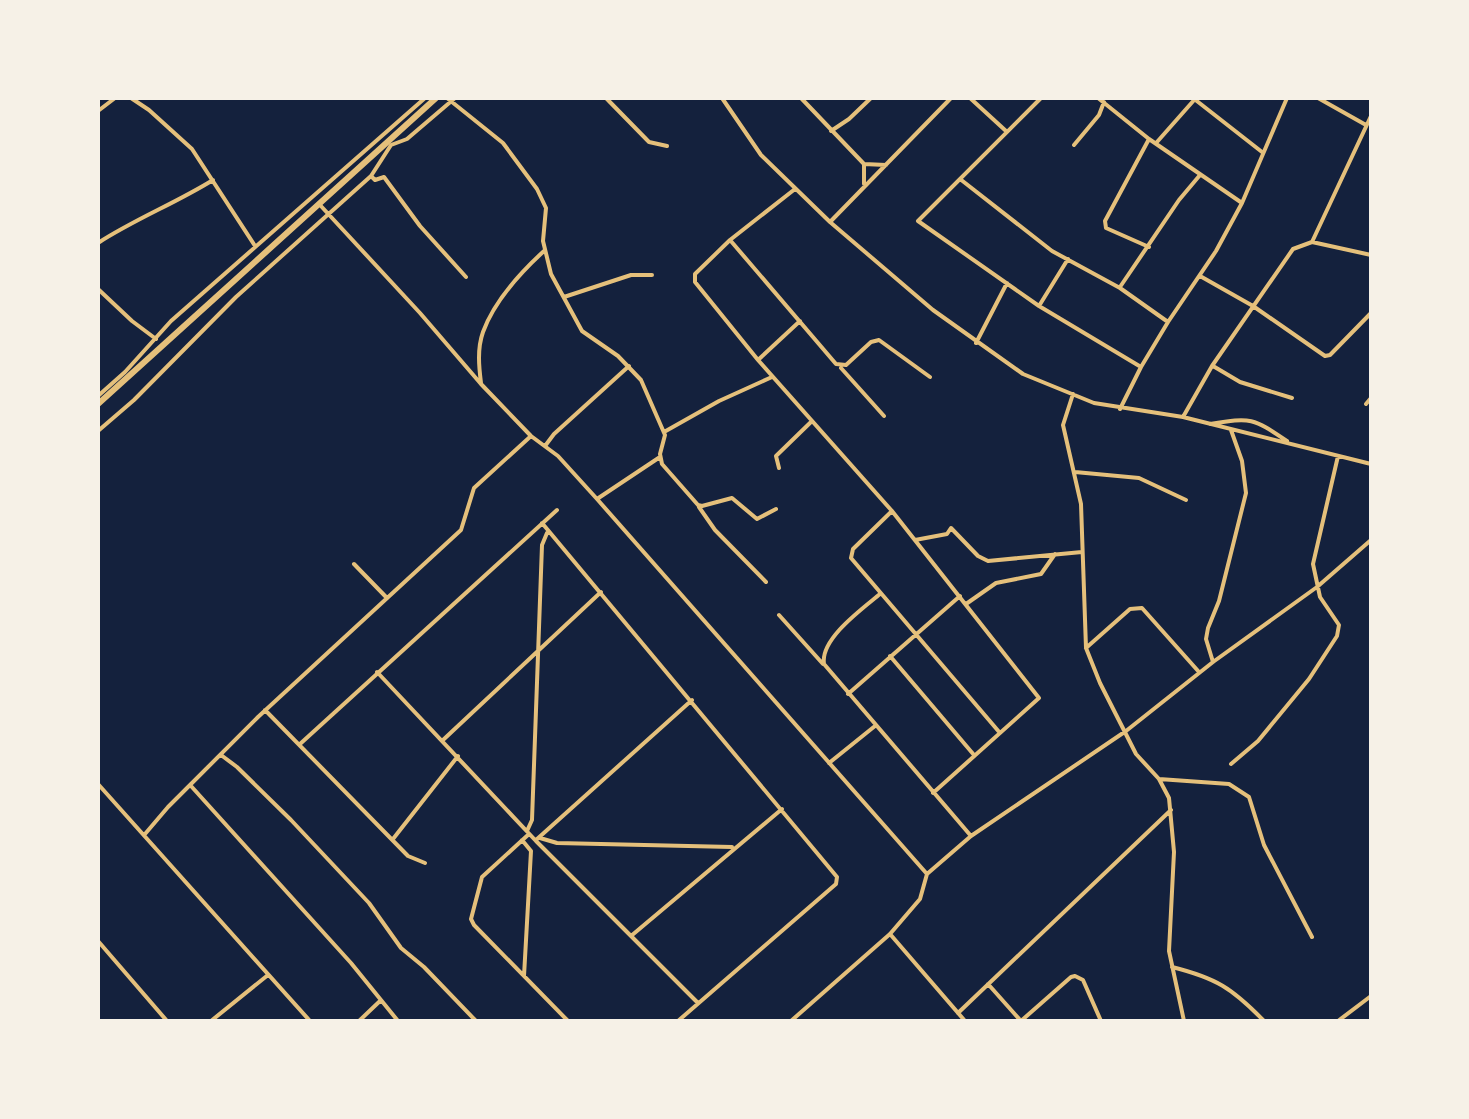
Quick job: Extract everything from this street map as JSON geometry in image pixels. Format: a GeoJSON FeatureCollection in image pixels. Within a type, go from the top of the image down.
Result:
{"type":"FeatureCollection","features":[{"type":"Feature","properties":{"kind":"highway"},"geometry":{"type":"LineString","coordinates":[[98,404],[390,143],[430,99]]}},
{"type":"Feature","properties":{"kind":"street"},"geometry":{"type":"LineString","coordinates":[[98,111],[115,98]]}},
{"type":"Feature","properties":{"kind":"street"},"geometry":{"type":"LineString","coordinates":[[131,98],[192,149],[255,246]]}},
{"type":"Feature","properties":{"kind":"street"},"geometry":{"type":"LineString","coordinates":[[98,431],[134,400],[236,297],[371,176],[390,143],[407,139],[455,98]]}},
{"type":"Feature","properties":{"kind":"street"},"geometry":{"type":"LineString","coordinates":[[606,98],[649,142],[667,146]]}},
{"type":"Feature","properties":{"kind":"street"},"geometry":{"type":"LineString","coordinates":[[722,98],[749,133],[761,155],[830,222],[933,310],[1023,374],[1120,409],[1183,417],[1371,464]]}},
{"type":"Feature","properties":{"kind":"street"},"geometry":{"type":"LineString","coordinates":[[801,98],[864,164],[888,165]]}},
{"type":"Feature","properties":{"kind":"street"},"geometry":{"type":"LineString","coordinates":[[831,131],[871,98]]}},
{"type":"Feature","properties":{"kind":"street"},"geometry":{"type":"LineString","coordinates":[[970,98],[1006,131]]}},
{"type":"Feature","properties":{"kind":"street"},"geometry":{"type":"LineString","coordinates":[[1041,98],[918,221],[1039,306],[1141,367]]}},
{"type":"Feature","properties":{"kind":"street"},"geometry":{"type":"LineString","coordinates":[[1098,98],[1149,139],[1242,203]]}},
{"type":"Feature","properties":{"kind":"street"},"geometry":{"type":"LineString","coordinates":[[1156,143],[1194,98],[1262,152]]}},
{"type":"Feature","properties":{"kind":"street"},"geometry":{"type":"LineString","coordinates":[[1120,409],[1141,367],[1200,276],[1242,203],[1287,98]]}},
{"type":"Feature","properties":{"kind":"street"},"geometry":{"type":"LineString","coordinates":[[1318,98],[1366,125]]}},
{"type":"Feature","properties":{"kind":"street"},"geometry":{"type":"LineString","coordinates":[[98,396],[125,372],[171,321],[430,99]]}},
{"type":"Feature","properties":{"kind":"street"},"geometry":{"type":"LineString","coordinates":[[830,222],[864,184],[888,165],[946,99]]}},
{"type":"Feature","properties":{"kind":"street"},"geometry":{"type":"LineString","coordinates":[[449,100],[503,143],[537,189],[546,208],[544,251],[551,274],[582,331],[629,366],[641,380],[664,432],[660,457],[662,464],[715,530],[766,582]]}},
{"type":"Feature","properties":{"kind":"street"},"geometry":{"type":"LineString","coordinates":[[1074,145],[1099,115],[1104,102]]}},
{"type":"Feature","properties":{"kind":"street"},"geometry":{"type":"LineString","coordinates":[[1312,242],[1371,116]]}},
{"type":"Feature","properties":{"kind":"street"},"geometry":{"type":"LineString","coordinates":[[1149,139],[1105,221],[1106,228],[1117,235],[1149,247]]}},
{"type":"Feature","properties":{"kind":"street"},"geometry":{"type":"LineString","coordinates":[[864,164],[864,184]]}},
{"type":"Feature","properties":{"kind":"street"},"geometry":{"type":"LineString","coordinates":[[1120,288],[1179,200],[1200,175]]}},
{"type":"Feature","properties":{"kind":"street"},"geometry":{"type":"LineString","coordinates":[[371,176],[375,180],[386,179],[420,226],[466,277]]}},
{"type":"Feature","properties":{"kind":"street"},"geometry":{"type":"LineString","coordinates":[[960,179],[1031,236],[1120,288],[1168,322]]}},
{"type":"Feature","properties":{"kind":"street"},"geometry":{"type":"LineString","coordinates":[[98,243],[213,180]]}},
{"type":"Feature","properties":{"kind":"street"},"geometry":{"type":"LineString","coordinates":[[795,189],[730,240],[695,274],[694,279],[758,360],[892,511],[1039,698],[933,793]]}},
{"type":"Feature","properties":{"kind":"street"},"geometry":{"type":"LineString","coordinates":[[320,205],[481,384],[597,499],[927,874]]}},
{"type":"Feature","properties":{"kind":"street"},"geometry":{"type":"LineString","coordinates":[[730,240],[884,416]]}},
{"type":"Feature","properties":{"kind":"street"},"geometry":{"type":"LineString","coordinates":[[1183,417],[1212,366],[1293,249],[1312,242],[1371,255]]}},
{"type":"Feature","properties":{"kind":"street"},"geometry":{"type":"LineString","coordinates":[[481,384],[479,353],[483,332],[515,283],[544,251]]}},
{"type":"Feature","properties":{"kind":"street"},"geometry":{"type":"LineString","coordinates":[[1039,306],[1068,259]]}},
{"type":"Feature","properties":{"kind":"street"},"geometry":{"type":"LineString","coordinates":[[564,297],[635,274],[652,275]]}},
{"type":"Feature","properties":{"kind":"street"},"geometry":{"type":"LineString","coordinates":[[1200,276],[1253,306],[1325,356],[1330,355],[1371,313]]}},
{"type":"Feature","properties":{"kind":"street"},"geometry":{"type":"LineString","coordinates":[[976,343],[1007,283]]}},
{"type":"Feature","properties":{"kind":"street"},"geometry":{"type":"LineString","coordinates":[[98,289],[156,339]]}},
{"type":"Feature","properties":{"kind":"street"},"geometry":{"type":"LineString","coordinates":[[758,360],[800,321]]}},
{"type":"Feature","properties":{"kind":"street"},"geometry":{"type":"LineString","coordinates":[[839,366],[846,365],[874,340],[879,340],[930,377]]}},
{"type":"Feature","properties":{"kind":"street"},"geometry":{"type":"LineString","coordinates":[[545,446],[554,434],[629,366]]}},
{"type":"Feature","properties":{"kind":"street"},"geometry":{"type":"LineString","coordinates":[[1212,366],[1240,382],[1292,398]]}},
{"type":"Feature","properties":{"kind":"street"},"geometry":{"type":"LineString","coordinates":[[664,432],[719,401],[773,377]]}},
{"type":"Feature","properties":{"kind":"street"},"geometry":{"type":"LineString","coordinates":[[1073,394],[1063,425],[1081,504],[1086,648],[1100,683],[1140,760],[1159,779],[1169,798],[1174,870],[1169,951],[1184,1021]]}},
{"type":"Feature","properties":{"kind":"street"},"geometry":{"type":"LineString","coordinates":[[1366,404],[1371,398]]}},
{"type":"Feature","properties":{"kind":"street"},"geometry":{"type":"LineString","coordinates":[[1208,424],[1252,420],[1267,425],[1292,444]]}},
{"type":"Feature","properties":{"kind":"street"},"geometry":{"type":"LineString","coordinates":[[779,468],[776,456],[812,421]]}},
{"type":"Feature","properties":{"kind":"street"},"geometry":{"type":"LineString","coordinates":[[1213,662],[1206,639],[1208,628],[1219,601],[1246,493],[1242,461],[1231,430]]}},
{"type":"Feature","properties":{"kind":"street"},"geometry":{"type":"LineString","coordinates":[[145,834],[265,710],[461,530],[474,488],[531,436]]}},
{"type":"Feature","properties":{"kind":"street"},"geometry":{"type":"LineString","coordinates":[[1231,764],[1258,741],[1309,679],[1337,636],[1339,625],[1317,587],[1314,555],[1325,522],[1338,456]]}},
{"type":"Feature","properties":{"kind":"street"},"geometry":{"type":"LineString","coordinates":[[597,499],[660,457]]}},
{"type":"Feature","properties":{"kind":"street"},"geometry":{"type":"LineString","coordinates":[[1075,472],[1139,478],[1186,500]]}},
{"type":"Feature","properties":{"kind":"street"},"geometry":{"type":"LineString","coordinates":[[698,505],[732,498],[757,519],[776,509]]}},
{"type":"Feature","properties":{"kind":"street"},"geometry":{"type":"LineString","coordinates":[[300,744],[557,510]]}},
{"type":"Feature","properties":{"kind":"street"},"geometry":{"type":"LineString","coordinates":[[892,511],[851,553],[851,558],[1000,733]]}},
{"type":"Feature","properties":{"kind":"street"},"geometry":{"type":"LineString","coordinates":[[542,523],[547,533],[601,592],[834,871],[838,880],[678,1021]]}},
{"type":"Feature","properties":{"kind":"street"},"geometry":{"type":"LineString","coordinates":[[915,540],[947,534],[951,528],[978,556],[988,561],[1082,552]]}},
{"type":"Feature","properties":{"kind":"street"},"geometry":{"type":"LineString","coordinates":[[547,533],[542,545],[532,820],[522,840],[482,877],[471,912],[474,925],[568,1021]]}},
{"type":"Feature","properties":{"kind":"street"},"geometry":{"type":"LineString","coordinates":[[791,1021],[890,934],[920,899],[927,874],[971,836],[1126,731],[1213,662],[1317,587],[1371,540]]}},
{"type":"Feature","properties":{"kind":"street"},"geometry":{"type":"LineString","coordinates":[[966,604],[996,583],[1037,577],[1046,570],[1055,554]]}},
{"type":"Feature","properties":{"kind":"street"},"geometry":{"type":"LineString","coordinates":[[354,564],[387,598]]}},
{"type":"Feature","properties":{"kind":"street"},"geometry":{"type":"LineString","coordinates":[[443,740],[601,592]]}},
{"type":"Feature","properties":{"kind":"street"},"geometry":{"type":"LineString","coordinates":[[826,667],[823,655],[832,639],[880,594]]}},
{"type":"Feature","properties":{"kind":"street"},"geometry":{"type":"LineString","coordinates":[[848,694],[960,596]]}},
{"type":"Feature","properties":{"kind":"street"},"geometry":{"type":"LineString","coordinates":[[1086,648],[1130,609],[1138,607],[1146,610],[1200,672]]}},
{"type":"Feature","properties":{"kind":"street"},"geometry":{"type":"LineString","coordinates":[[779,615],[971,836]]}},
{"type":"Feature","properties":{"kind":"street"},"geometry":{"type":"LineString","coordinates":[[890,656],[974,755]]}},
{"type":"Feature","properties":{"kind":"street"},"geometry":{"type":"LineString","coordinates":[[377,672],[528,833],[538,839],[698,1004]]}},
{"type":"Feature","properties":{"kind":"street"},"geometry":{"type":"LineString","coordinates":[[538,839],[692,700]]}},
{"type":"Feature","properties":{"kind":"street"},"geometry":{"type":"LineString","coordinates":[[265,710],[408,856],[425,863]]}},
{"type":"Feature","properties":{"kind":"street"},"geometry":{"type":"LineString","coordinates":[[829,763],[875,726]]}},
{"type":"Feature","properties":{"kind":"street"},"geometry":{"type":"LineString","coordinates":[[221,755],[291,820],[369,903],[401,948],[424,967],[476,1021]]}},
{"type":"Feature","properties":{"kind":"street"},"geometry":{"type":"LineString","coordinates":[[392,840],[458,756]]}},
{"type":"Feature","properties":{"kind":"street"},"geometry":{"type":"LineString","coordinates":[[1159,779],[1229,784],[1249,797],[1264,845],[1312,937]]}},
{"type":"Feature","properties":{"kind":"street"},"geometry":{"type":"LineString","coordinates":[[99,786],[310,1021]]}},
{"type":"Feature","properties":{"kind":"street"},"geometry":{"type":"LineString","coordinates":[[191,786],[351,963],[398,1021]]}},
{"type":"Feature","properties":{"kind":"street"},"geometry":{"type":"LineString","coordinates":[[631,936],[782,809]]}},
{"type":"Feature","properties":{"kind":"street"},"geometry":{"type":"LineString","coordinates":[[958,1013],[1171,810]]}},
{"type":"Feature","properties":{"kind":"street"},"geometry":{"type":"LineString","coordinates":[[538,839],[557,843],[734,848]]}},
{"type":"Feature","properties":{"kind":"street"},"geometry":{"type":"LineString","coordinates":[[522,840],[531,851],[524,976]]}},
{"type":"Feature","properties":{"kind":"street"},"geometry":{"type":"LineString","coordinates":[[890,934],[964,1021]]}},
{"type":"Feature","properties":{"kind":"street"},"geometry":{"type":"LineString","coordinates":[[98,941],[167,1021]]}},
{"type":"Feature","properties":{"kind":"street"},"geometry":{"type":"LineString","coordinates":[[1172,967],[1218,982],[1238,994],[1264,1021]]}},
{"type":"Feature","properties":{"kind":"street"},"geometry":{"type":"LineString","coordinates":[[213,1020],[268,975]]}},
{"type":"Feature","properties":{"kind":"street"},"geometry":{"type":"LineString","coordinates":[[988,984],[1021,1021],[1075,976],[1083,980],[1101,1021]]}},
{"type":"Feature","properties":{"kind":"street"},"geometry":{"type":"LineString","coordinates":[[1338,1021],[1371,996]]}},
{"type":"Feature","properties":{"kind":"street"},"geometry":{"type":"LineString","coordinates":[[359,1021],[380,1001]]}},
{"type":"Feature","properties":{"kind":"street"},"geometry":{"type":"LineString","coordinates":[[1344,1016],[1349,1021]]}}]}
